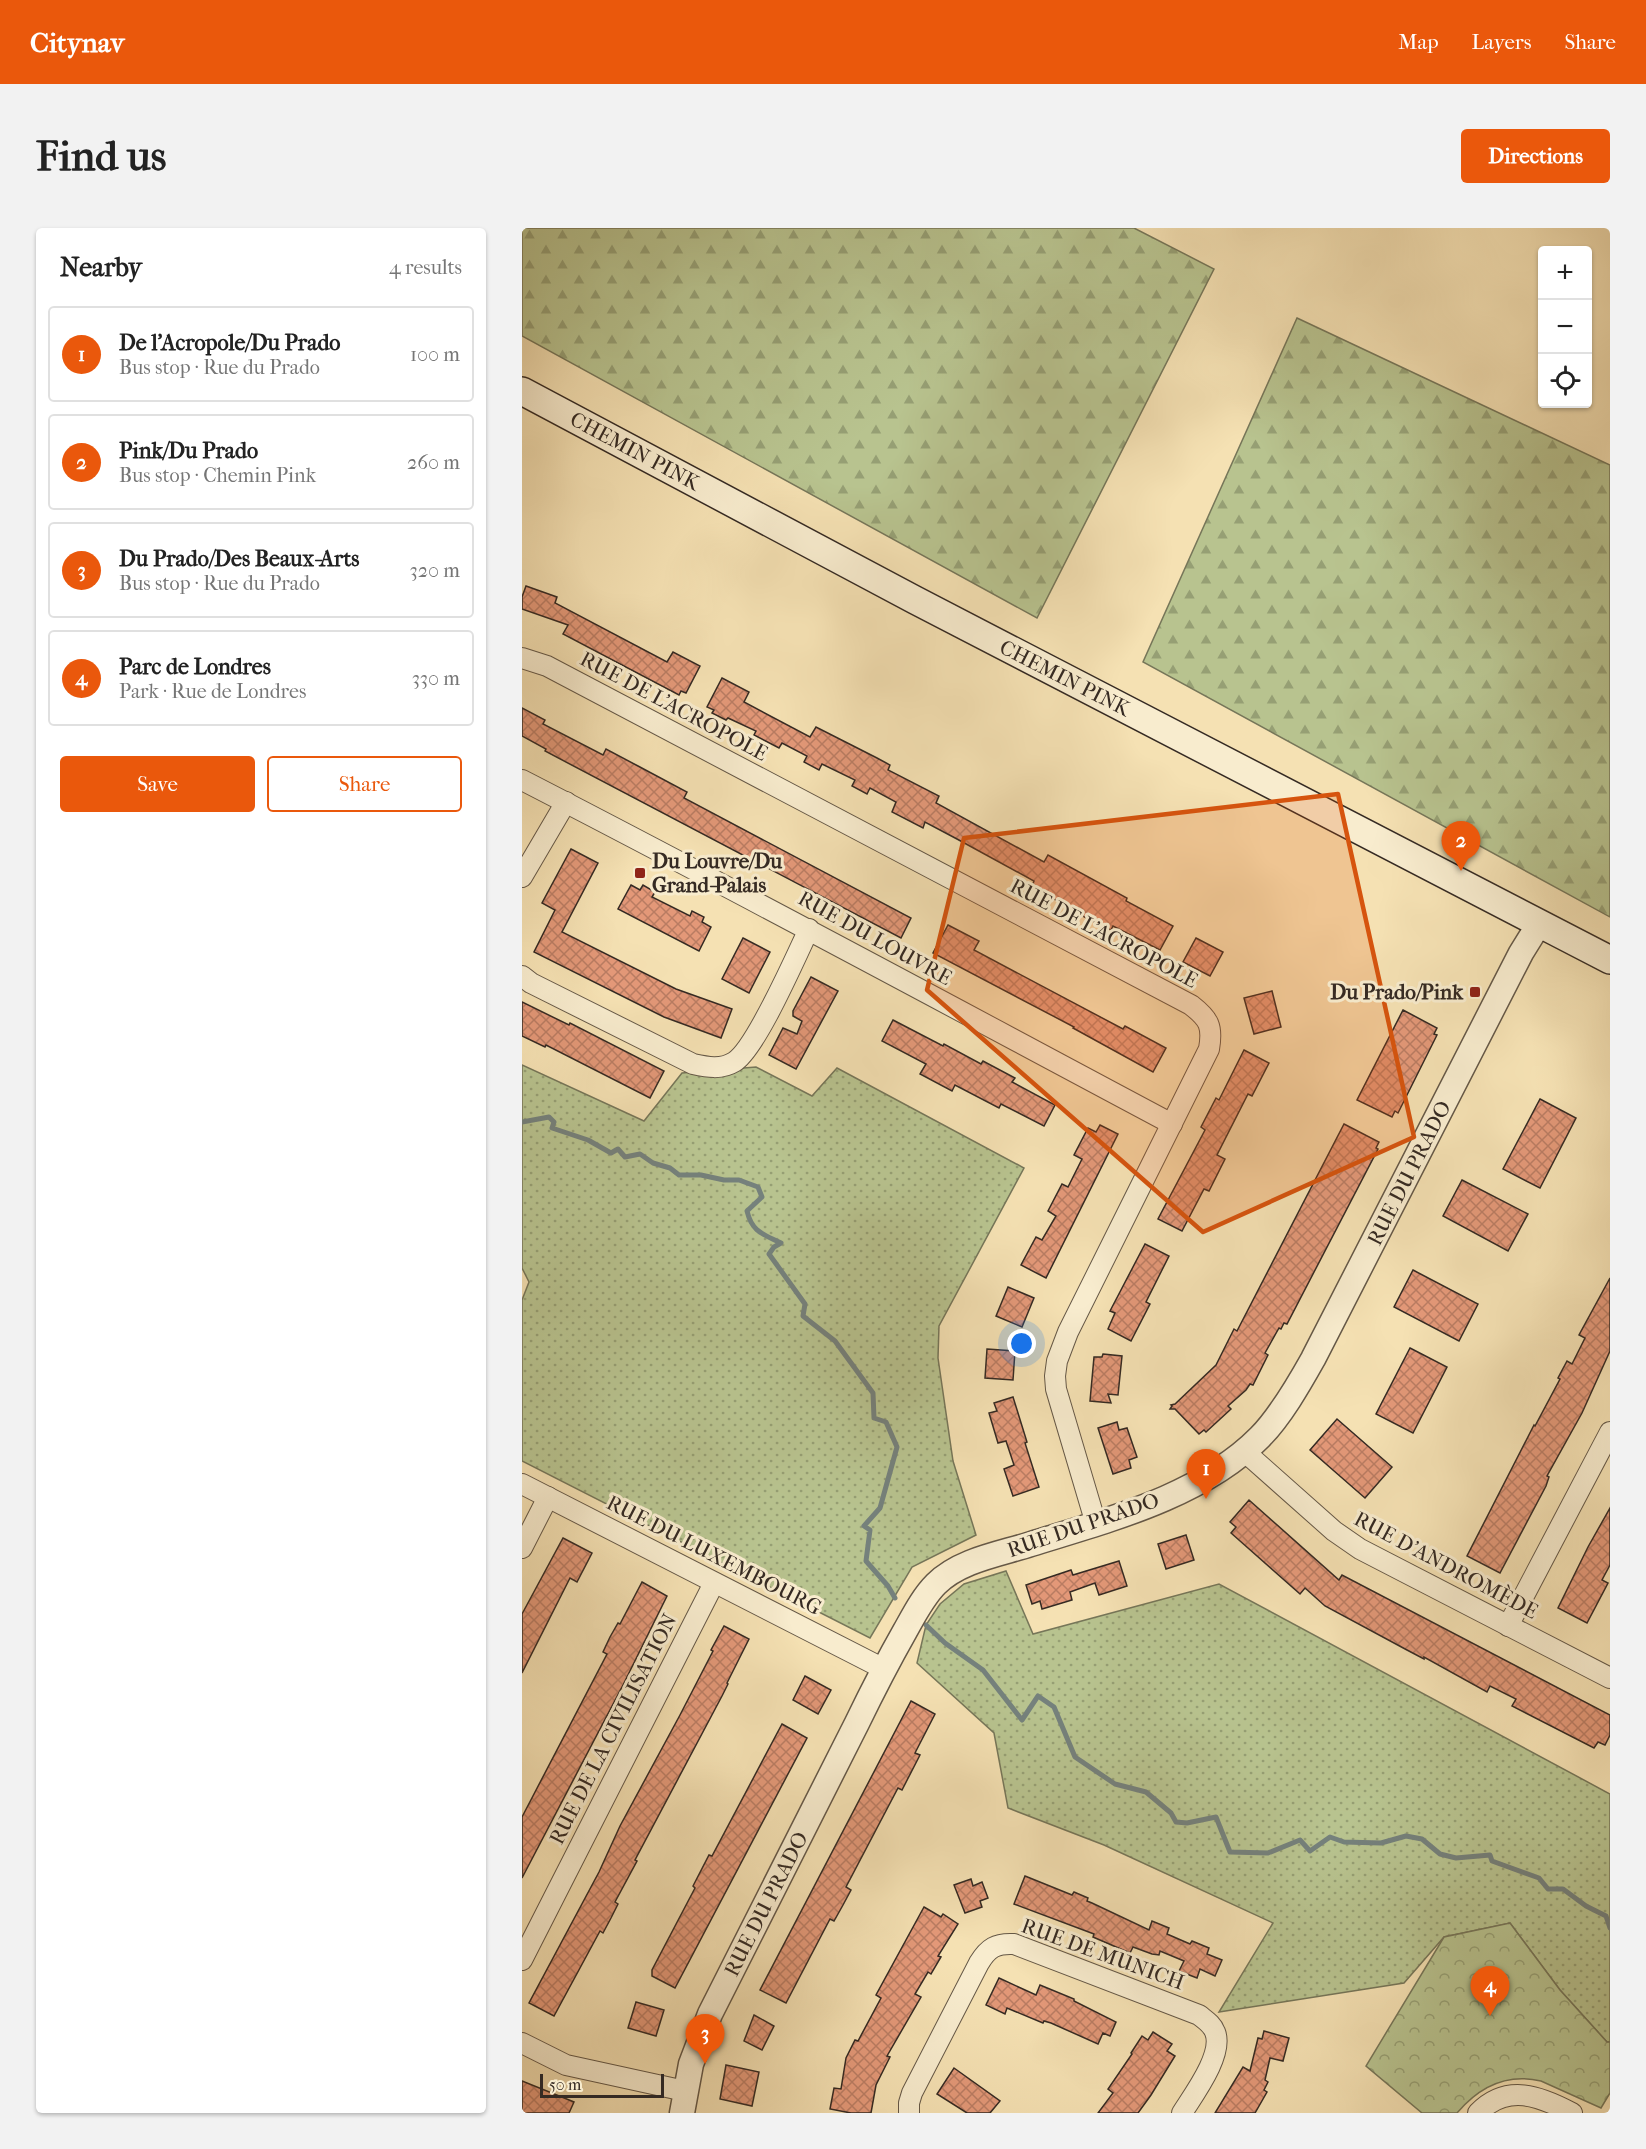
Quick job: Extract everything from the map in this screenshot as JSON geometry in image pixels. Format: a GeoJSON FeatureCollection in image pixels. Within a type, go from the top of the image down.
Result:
{"type":"FeatureCollection","features":[{"type":"Feature","properties":{"kind":"main road","name":"CHEMIN PINK"},"geometry":{"type":"LineString","coordinates":[[522,391],[926,605],[1610,960]]}},
{"type":"Feature","properties":{"kind":"street","name":"RUE DE L'ACROPOLE"},"geometry":{"type":"LineString","coordinates":[[522,658],[547,666],[1191,1005],[1203,1015],[1209,1024],[1212,1035],[1209,1049],[1068,1332],[1057,1361],[1055,1376],[1059,1404],[1096,1524]]}},
{"type":"Feature","properties":{"kind":"street","name":"RUE DU LOUVRE"},"geometry":{"type":"LineString","coordinates":[[522,780],[809,929],[1172,1124]]}},
{"type":"Feature","properties":{"kind":"street"},"geometry":{"type":"LineString","coordinates":[[522,877],[566,802]]}},
{"type":"Feature","properties":{"kind":"street","name":"RUE DU PRADO"},"geometry":{"type":"LineString","coordinates":[[683,2102],[691,2064],[710,2014],[884,1669],[919,1606],[936,1584],[952,1571],[1096,1524],[1179,1492],[1224,1467],[1245,1452],[1266,1430],[1295,1390],[1313,1359],[1516,963],[1539,924]]}},
{"type":"Feature","properties":{"kind":"street"},"geometry":{"type":"LineString","coordinates":[[522,976],[531,983],[693,1064],[721,1067],[734,1062],[752,1043],[809,929]]}},
{"type":"Feature","properties":{"kind":"street"},"geometry":{"type":"LineString","coordinates":[[1508,1626],[1610,1432]]}},
{"type":"Feature","properties":{"kind":"street","name":"RUE D'ANDROMÈDE"},"geometry":{"type":"LineString","coordinates":[[1245,1452],[1348,1541],[1610,1678]]}},
{"type":"Feature","properties":{"kind":"street","name":"RUE DU LUXEMBOURG"},"geometry":{"type":"LineString","coordinates":[[522,1484],[884,1669]]}},
{"type":"Feature","properties":{"kind":"street"},"geometry":{"type":"LineString","coordinates":[[522,1548],[548,1497]]}},
{"type":"Feature","properties":{"kind":"street","name":"RUE DE LA CIVILISATION"},"geometry":{"type":"LineString","coordinates":[[522,1960],[714,1583]]}},
{"type":"Feature","properties":{"kind":"street","name":"RUE DE MUNICH"},"geometry":{"type":"LineString","coordinates":[[909,2113],[912,2092],[985,1953],[992,1947],[1014,1944],[1199,2015],[1209,2022],[1214,2030],[1218,2047],[1205,2075],[1182,2113]]}},
{"type":"Feature","properties":{"kind":"street"},"geometry":{"type":"LineString","coordinates":[[522,2043],[566,2065],[683,2102]]}},
{"type":"Feature","properties":{"kind":"street"},"geometry":{"type":"LineString","coordinates":[[1478,2113],[1486,2104],[1498,2098],[1526,2095],[1540,2098],[1572,2113]]}},
{"type":"Feature","properties":{"kind":"highlighted area"},"geometry":{"type":"Polygon","coordinates":[[[1338,794],[1414,1137],[1203,1232],[927,990],[964,838],[1338,794]]]}},
{"type":"Feature","properties":{"kind":"green space"},"geometry":{"type":"Polygon","coordinates":[[[522,228],[1134,228],[1214,269],[1037,618],[522,336],[522,228]]]}},
{"type":"Feature","properties":{"kind":"green space"},"geometry":{"type":"Polygon","coordinates":[[[1297,318],[1610,465],[1610,917],[1143,662],[1297,318]]]}},
{"type":"Feature","properties":{"kind":"green space"},"geometry":{"type":"Polygon","coordinates":[[[522,1065],[644,1121],[682,1073],[756,1067],[812,1096],[837,1068],[1024,1168],[939,1326],[938,1358],[953,1461],[976,1535],[912,1567],[870,1638],[522,1461],[522,1300],[529,1282],[522,1268],[522,1065]]]}},
{"type":"Feature","properties":{"kind":"green space"},"geometry":{"type":"Polygon","coordinates":[[[1006,1571],[1033,1634],[1219,1584],[1610,1794],[1610,2042],[1607,2042],[1560,1990],[1510,1923],[1444,1937],[1404,1983],[1219,2012],[1273,1923],[1104,1845],[1008,1808],[994,1733],[917,1663],[926,1625],[940,1604],[964,1584],[1006,1571]]]}},
{"type":"Feature","properties":{"kind":"green space"},"geometry":{"type":"Polygon","coordinates":[[[1510,1923],[1560,1990],[1607,2042],[1610,2042],[1610,2093],[1601,2108],[1541,2081],[1517,2079],[1494,2084],[1484,2089],[1457,2113],[1422,2113],[1366,2066],[1444,1937],[1510,1923]]]}},
{"type":"Feature","properties":{"kind":"building"},"geometry":{"type":"Polygon","coordinates":[[[526,586],[557,597],[555,603],[667,662],[673,652],[700,666],[686,693],[681,691],[679,695],[563,634],[568,625],[522,609],[522,597],[526,586]]]}},
{"type":"Feature","properties":{"kind":"building"},"geometry":{"type":"Polygon","coordinates":[[[722,678],[749,692],[744,702],[810,737],[816,727],[877,758],[890,765],[888,770],[939,796],[936,803],[1044,862],[1048,855],[1173,926],[1160,950],[1113,926],[1111,930],[1088,919],[1032,886],[1034,881],[925,822],[923,828],[892,812],[896,802],[870,788],[867,794],[852,786],[855,780],[822,764],[819,770],[804,762],[807,756],[782,743],[779,748],[754,735],[756,731],[712,713],[714,710],[707,707],[722,678]]]}},
{"type":"Feature","properties":{"kind":"building"},"geometry":{"type":"Polygon","coordinates":[[[522,708],[545,720],[543,724],[603,755],[606,749],[687,792],[684,798],[911,918],[901,938],[545,751],[546,749],[522,736],[522,708]]]}},
{"type":"Feature","properties":{"kind":"building"},"geometry":{"type":"Polygon","coordinates":[[[571,849],[598,863],[562,932],[676,989],[732,1009],[721,1038],[664,1017],[534,952],[555,910],[542,903],[571,849]]]}},
{"type":"Feature","properties":{"kind":"building"},"geometry":{"type":"Polygon","coordinates":[[[631,885],[640,890],[643,885],[655,892],[652,897],[690,916],[692,911],[704,917],[702,922],[711,927],[699,951],[618,909],[631,885]]]}},
{"type":"Feature","properties":{"kind":"building"},"geometry":{"type":"Polygon","coordinates":[[[948,925],[979,941],[974,950],[1123,1029],[1125,1026],[1166,1048],[1153,1072],[1074,1027],[933,953],[948,925]]]}},
{"type":"Feature","properties":{"kind":"building"},"geometry":{"type":"Polygon","coordinates":[[[743,938],[770,952],[749,993],[722,979],[743,938]]]}},
{"type":"Feature","properties":{"kind":"building"},"geometry":{"type":"Polygon","coordinates":[[[1196,938],[1223,952],[1210,976],[1183,962],[1196,938]]]}},
{"type":"Feature","properties":{"kind":"building"},"geometry":{"type":"Polygon","coordinates":[[[811,977],[838,991],[796,1069],[769,1055],[783,1028],[797,1034],[802,1021],[793,1016],[793,1011],[811,977]]]}},
{"type":"Feature","properties":{"kind":"building"},"geometry":{"type":"Polygon","coordinates":[[[1272,991],[1281,1027],[1254,1034],[1244,998],[1272,991]]]}},
{"type":"Feature","properties":{"kind":"building"},"geometry":{"type":"Polygon","coordinates":[[[522,1002],[569,1025],[570,1023],[664,1071],[650,1098],[546,1045],[545,1047],[522,1036],[522,1002]]]}},
{"type":"Feature","properties":{"kind":"building"},"geometry":{"type":"Polygon","coordinates":[[[1403,1010],[1437,1028],[1434,1034],[1437,1035],[1398,1113],[1395,1111],[1392,1117],[1357,1100],[1403,1010]]]}},
{"type":"Feature","properties":{"kind":"building"},"geometry":{"type":"Polygon","coordinates":[[[893,1020],[981,1064],[983,1061],[1015,1078],[1012,1082],[1055,1105],[1044,1126],[1001,1104],[999,1108],[955,1085],[952,1091],[920,1074],[926,1064],[882,1041],[893,1020]]]}},
{"type":"Feature","properties":{"kind":"building"},"geometry":{"type":"Polygon","coordinates":[[[1244,1050],[1269,1063],[1252,1096],[1248,1094],[1217,1155],[1225,1159],[1209,1191],[1204,1189],[1182,1231],[1158,1219],[1205,1130],[1201,1127],[1216,1098],[1219,1100],[1244,1050]]]}},
{"type":"Feature","properties":{"kind":"building"},"geometry":{"type":"Polygon","coordinates":[[[1540,1099],[1576,1118],[1540,1188],[1503,1169],[1540,1099]]]}},
{"type":"Feature","properties":{"kind":"building"},"geometry":{"type":"Polygon","coordinates":[[[1344,1124],[1379,1142],[1376,1148],[1378,1149],[1287,1324],[1284,1323],[1281,1329],[1279,1328],[1265,1353],[1268,1355],[1253,1385],[1250,1384],[1228,1406],[1231,1409],[1206,1432],[1204,1430],[1199,1434],[1175,1409],[1170,1409],[1171,1405],[1175,1404],[1216,1365],[1234,1329],[1237,1331],[1344,1124]]]}},
{"type":"Feature","properties":{"kind":"building"},"geometry":{"type":"Polygon","coordinates":[[[1100,1125],[1118,1134],[1046,1278],[1021,1265],[1036,1237],[1042,1240],[1056,1216],[1048,1211],[1062,1184],[1068,1187],[1082,1159],[1074,1155],[1088,1128],[1096,1132],[1100,1125]]]}},
{"type":"Feature","properties":{"kind":"building"},"geometry":{"type":"Polygon","coordinates":[[[1462,1180],[1528,1214],[1508,1251],[1443,1216],[1462,1180]]]}},
{"type":"Feature","properties":{"kind":"building"},"geometry":{"type":"Polygon","coordinates":[[[1145,1244],[1169,1256],[1146,1302],[1150,1304],[1131,1341],[1108,1329],[1115,1313],[1110,1311],[1145,1244]]]}},
{"type":"Feature","properties":{"kind":"building"},"geometry":{"type":"Polygon","coordinates":[[[1413,1270],[1478,1304],[1459,1341],[1394,1307],[1413,1270]]]}},
{"type":"Feature","properties":{"kind":"building"},"geometry":{"type":"Polygon","coordinates":[[[1610,1278],[1610,1351],[1582,1413],[1547,1476],[1549,1477],[1546,1486],[1500,1573],[1467,1556],[1560,1379],[1558,1378],[1567,1361],[1572,1364],[1585,1338],[1579,1335],[1610,1278]]]}},
{"type":"Feature","properties":{"kind":"building"},"geometry":{"type":"Polygon","coordinates":[[[1008,1287],[1034,1298],[1022,1327],[996,1316],[1008,1287]]]}},
{"type":"Feature","properties":{"kind":"building"},"geometry":{"type":"Polygon","coordinates":[[[1410,1348],[1447,1367],[1413,1433],[1376,1414],[1410,1348]]]}},
{"type":"Feature","properties":{"kind":"building"},"geometry":{"type":"Polygon","coordinates":[[[987,1349],[1015,1351],[1013,1380],[985,1378],[987,1349]]]}},
{"type":"Feature","properties":{"kind":"building"},"geometry":{"type":"Polygon","coordinates":[[[1103,1354],[1122,1356],[1118,1395],[1108,1394],[1111,1403],[1090,1401],[1094,1357],[1102,1357],[1103,1354]]]}},
{"type":"Feature","properties":{"kind":"building"},"geometry":{"type":"Polygon","coordinates":[[[1013,1397],[1039,1487],[1013,1496],[1004,1469],[1014,1465],[1006,1441],[998,1443],[989,1413],[997,1411],[994,1403],[1013,1397]]]}},
{"type":"Feature","properties":{"kind":"building"},"geometry":{"type":"Polygon","coordinates":[[[1337,1419],[1392,1467],[1365,1498],[1310,1450],[1337,1419]]]}},
{"type":"Feature","properties":{"kind":"building"},"geometry":{"type":"Polygon","coordinates":[[[1117,1422],[1119,1430],[1127,1428],[1137,1457],[1129,1460],[1131,1468],[1113,1474],[1098,1428],[1117,1422]]]}},
{"type":"Feature","properties":{"kind":"building"},"geometry":{"type":"Polygon","coordinates":[[[1249,1500],[1339,1580],[1342,1575],[1610,1715],[1610,1735],[1605,1745],[1598,1742],[1594,1748],[1512,1706],[1516,1699],[1490,1686],[1487,1692],[1424,1657],[1424,1659],[1325,1606],[1305,1588],[1300,1594],[1231,1533],[1236,1527],[1230,1522],[1249,1500]]]}},
{"type":"Feature","properties":{"kind":"building"},"geometry":{"type":"Polygon","coordinates":[[[1610,1508],[1610,1565],[1602,1580],[1608,1583],[1587,1623],[1558,1608],[1610,1508]]]}},
{"type":"Feature","properties":{"kind":"building"},"geometry":{"type":"Polygon","coordinates":[[[1186,1535],[1194,1560],[1166,1569],[1158,1544],[1186,1535]]]}},
{"type":"Feature","properties":{"kind":"building"},"geometry":{"type":"Polygon","coordinates":[[[563,1538],[592,1553],[577,1582],[570,1578],[522,1673],[522,1614],[563,1538]]]}},
{"type":"Feature","properties":{"kind":"building"},"geometry":{"type":"Polygon","coordinates":[[[1119,1561],[1127,1586],[1099,1595],[1095,1583],[1070,1592],[1072,1600],[1042,1609],[1040,1601],[1032,1604],[1026,1585],[1071,1570],[1073,1575],[1119,1561]]]}},
{"type":"Feature","properties":{"kind":"building"},"geometry":{"type":"Polygon","coordinates":[[[642,1582],[667,1596],[522,1878],[522,1817],[607,1654],[603,1652],[610,1637],[618,1623],[620,1624],[642,1582]]]}},
{"type":"Feature","properties":{"kind":"building"},"geometry":{"type":"Polygon","coordinates":[[[724,1626],[749,1639],[722,1696],[635,1860],[637,1861],[615,1902],[618,1904],[611,1918],[603,1933],[600,1931],[554,2016],[529,2003],[599,1872],[620,1826],[680,1715],[724,1626]]]}},
{"type":"Feature","properties":{"kind":"building"},"geometry":{"type":"Polygon","coordinates":[[[805,1676],[831,1690],[818,1714],[793,1700],[805,1676]]]}},
{"type":"Feature","properties":{"kind":"building"},"geometry":{"type":"Polygon","coordinates":[[[911,1701],[935,1714],[915,1753],[920,1755],[902,1790],[898,1788],[846,1887],[851,1890],[834,1921],[830,1919],[786,2003],[760,1990],[911,1701]]]}},
{"type":"Feature","properties":{"kind":"building"},"geometry":{"type":"Polygon","coordinates":[[[782,1724],[807,1738],[675,1988],[652,1976],[652,1970],[695,1888],[693,1886],[709,1855],[712,1856],[782,1724]]]}},
{"type":"Feature","properties":{"kind":"building"},"geometry":{"type":"Polygon","coordinates":[[[1025,1876],[1072,1895],[1074,1892],[1088,1898],[1087,1901],[1149,1930],[1152,1921],[1169,1928],[1167,1934],[1190,1944],[1192,1941],[1209,1948],[1207,1954],[1222,1960],[1215,1976],[1200,1969],[1197,1978],[1179,1971],[1184,1961],[1160,1951],[1159,1955],[1152,1954],[1133,1947],[1130,1953],[1093,1937],[1094,1934],[1014,1904],[1025,1876]]]}},
{"type":"Feature","properties":{"kind":"building"},"geometry":{"type":"Polygon","coordinates":[[[971,1879],[973,1886],[982,1882],[988,1898],[980,1901],[982,1907],[965,1913],[954,1885],[971,1879]]]}},
{"type":"Feature","properties":{"kind":"building"},"geometry":{"type":"Polygon","coordinates":[[[924,1907],[941,1917],[943,1914],[958,1924],[938,1956],[941,1957],[931,1974],[928,1972],[915,1994],[921,1997],[887,2056],[890,2057],[876,2085],[871,2113],[851,2113],[830,2109],[834,2088],[841,2089],[846,2058],[881,1998],[876,1995],[924,1907]]]}},
{"type":"Feature","properties":{"kind":"building"},"geometry":{"type":"Polygon","coordinates":[[[999,1978],[1036,1995],[1040,1985],[1074,1999],[1116,2022],[1110,2036],[1103,2033],[1098,2044],[1051,2023],[1044,2021],[1043,2023],[1007,2008],[1005,2014],[986,2005],[999,1978]]]}},
{"type":"Feature","properties":{"kind":"building"},"geometry":{"type":"Polygon","coordinates":[[[636,2002],[664,2010],[656,2036],[628,2028],[636,2002]]]}},
{"type":"Feature","properties":{"kind":"building"},"geometry":{"type":"Polygon","coordinates":[[[754,2015],[774,2026],[762,2050],[744,2041],[754,2015]]]}},
{"type":"Feature","properties":{"kind":"building"},"geometry":{"type":"Polygon","coordinates":[[[1264,2031],[1289,2038],[1283,2061],[1270,2058],[1265,2080],[1268,2082],[1264,2090],[1267,2092],[1255,2113],[1215,2113],[1243,2067],[1250,2071],[1258,2038],[1262,2039],[1264,2031]]]}},
{"type":"Feature","properties":{"kind":"building"},"geometry":{"type":"Polygon","coordinates":[[[1153,2032],[1172,2044],[1167,2051],[1175,2056],[1151,2095],[1138,2113],[1098,2113],[1113,2093],[1108,2089],[1142,2036],[1148,2040],[1153,2032]]]}},
{"type":"Feature","properties":{"kind":"building"},"geometry":{"type":"Polygon","coordinates":[[[726,2065],[759,2072],[752,2106],[720,2099],[726,2065]]]}},
{"type":"Feature","properties":{"kind":"building"},"geometry":{"type":"Polygon","coordinates":[[[954,2068],[1000,2101],[990,2113],[967,2113],[937,2094],[954,2068]]]}},
{"type":"Feature","properties":{"kind":"building"},"geometry":{"type":"Polygon","coordinates":[[[522,2081],[574,2102],[569,2113],[522,2113],[522,2081]]]}},
{"type":"Feature","properties":{"kind":"waterway"},"geometry":{"type":"LineString","coordinates":[[522,1122],[549,1117],[554,1122],[552,1128],[588,1140],[611,1153],[618,1149],[625,1157],[640,1154],[653,1163],[670,1168],[679,1175],[701,1175],[724,1180],[739,1180],[758,1187],[762,1197],[747,1211],[752,1224],[759,1232],[781,1243],[769,1254],[805,1304],[803,1316],[835,1341],[873,1393],[874,1418],[886,1422],[897,1447],[880,1508],[864,1526],[870,1530],[866,1561],[888,1586],[895,1598]]}},
{"type":"Feature","properties":{"kind":"waterway"},"geometry":{"type":"LineString","coordinates":[[926,1625],[945,1643],[983,1670],[1022,1720],[1038,1696],[1054,1707],[1075,1757],[1115,1784],[1146,1792],[1171,1813],[1176,1822],[1187,1823],[1216,1817],[1230,1852],[1268,1853],[1300,1840],[1310,1851],[1330,1837],[1344,1842],[1381,1843],[1406,1836],[1422,1839],[1440,1854],[1456,1858],[1490,1855],[1492,1861],[1539,1878],[1548,1889],[1563,1889],[1586,1906],[1606,1916],[1610,1928]]}},
{"type":"Feature","properties":{"kind":"place","name":"Pink/Du Prado"},"geometry":{"type":"Point","coordinates":[1461,871]}},
{"type":"Feature","properties":{"kind":"place","name":"Du Louvre/Du Grand-Palais"},"geometry":{"type":"Point","coordinates":[640,873]}},
{"type":"Feature","properties":{"kind":"place","name":"Du Prado/Pink"},"geometry":{"type":"Point","coordinates":[1475,992]}},
{"type":"Feature","properties":{"kind":"place","name":"De l'Acropole/Du Prado"},"geometry":{"type":"Point","coordinates":[1206,1499]}},
{"type":"Feature","properties":{"kind":"place","name":"Parc de Londres"},"geometry":{"type":"Point","coordinates":[1490,2016]}},
{"type":"Feature","properties":{"kind":"place","name":"Du Prado/Des Beaux-Arts"},"geometry":{"type":"Point","coordinates":[705,2064]}}]}
